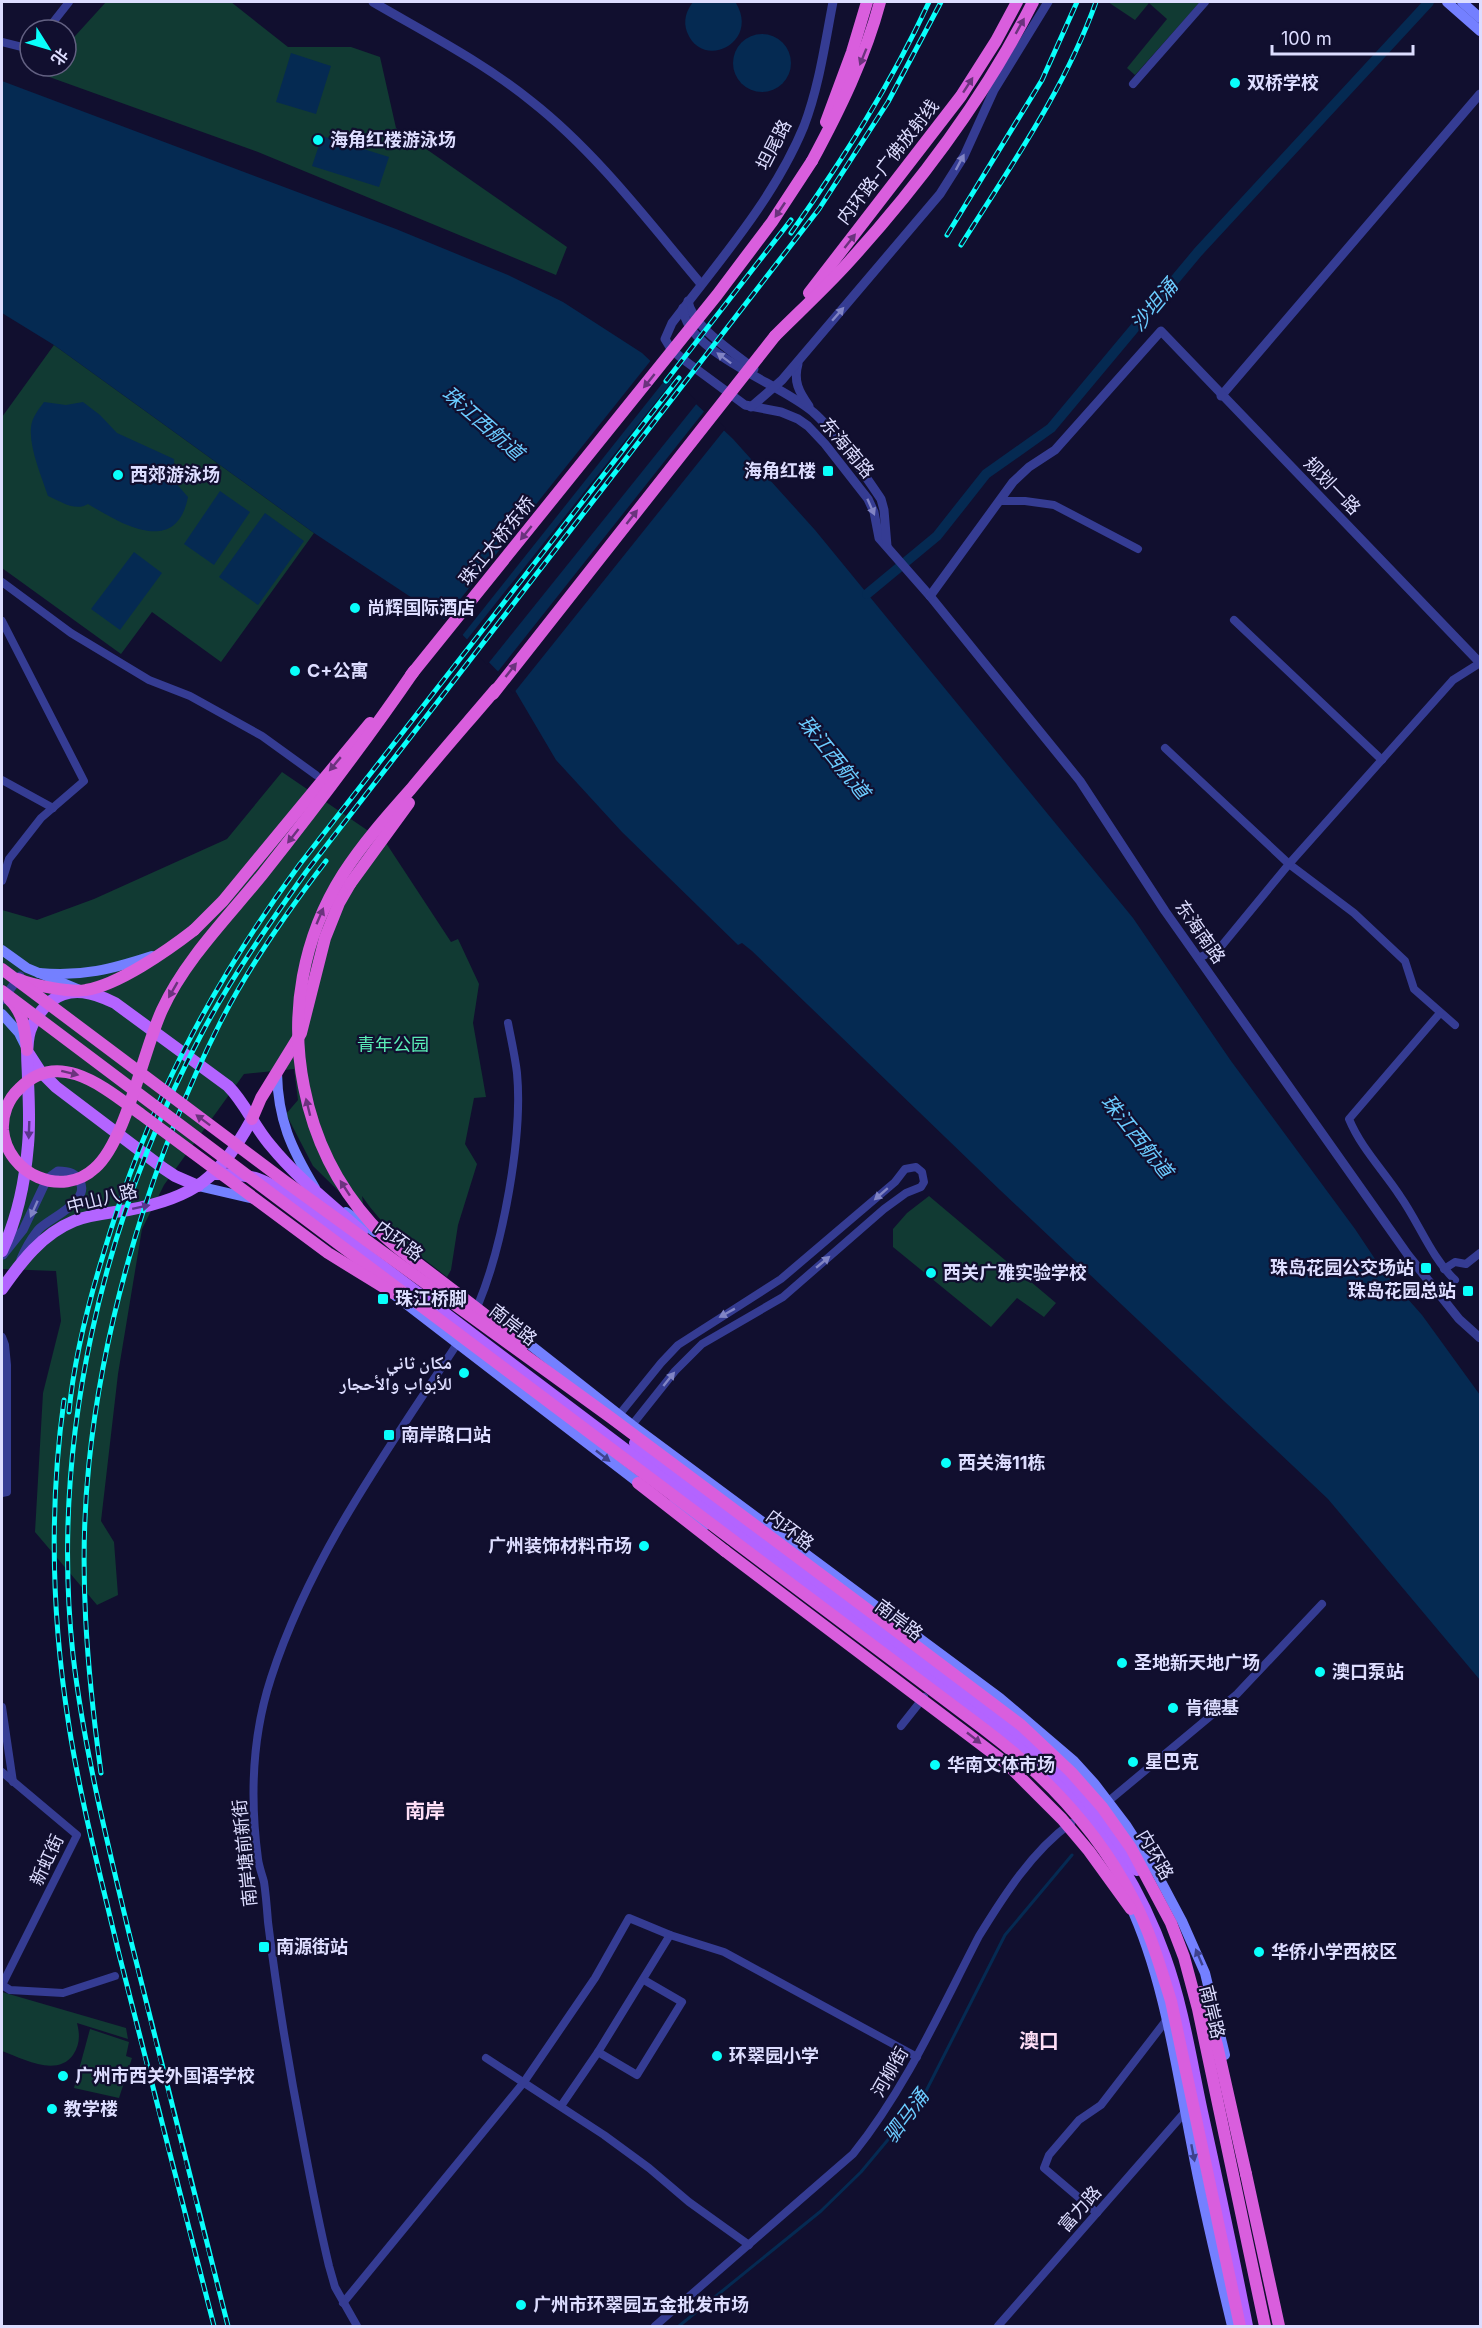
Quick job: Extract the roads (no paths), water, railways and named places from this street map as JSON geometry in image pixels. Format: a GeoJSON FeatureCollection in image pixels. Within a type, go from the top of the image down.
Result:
{"type":"FeatureCollection","features":[{"type":"Feature","properties":{"kind":"highway"},"geometry":{"type":"LineString","coordinates":[[812,161],[852,52],[867,2]]}},
{"type":"Feature","properties":{"kind":"highway"},"geometry":{"type":"LineString","coordinates":[[812,161],[839,111],[867,46],[880,2]]}},
{"type":"Feature","properties":{"kind":"highway","name":"内环路-广佛放射线"},"geometry":{"type":"LineString","coordinates":[[775,336],[961,96],[996,41],[1017,2]]}},
{"type":"Feature","properties":{"kind":"highway"},"geometry":{"type":"LineString","coordinates":[[252,1119],[261,1098],[301,1033],[325,938],[339,903],[350,884],[496,689],[775,336],[845,266],[918,179],[996,69],[1033,2]]}},
{"type":"Feature","properties":{"kind":"highway","name":"珠江大桥东桥"},"geometry":{"type":"LineString","coordinates":[[83,991],[116,980],[161,953],[194,930],[223,901],[414,671],[717,295],[772,222],[812,161]]}},
{"type":"Feature","properties":{"kind":"highway"},"geometry":{"type":"LineString","coordinates":[[414,671],[331,788],[177,982],[156,1022],[130,1099],[126,1108],[116,1137],[103,1160],[87,1175],[59,1182],[47,1181],[29,1172],[14,1158],[3,1131],[5,1111],[14,1094],[28,1080],[52,1071],[73,1073],[86,1078],[119,1098],[127,1104],[134,1109],[328,1253],[445,1318]]}},
{"type":"Feature","properties":{"kind":"highway"},"geometry":{"type":"LineString","coordinates":[[496,689],[364,844],[324,908],[312,939],[302,978],[298,1025],[301,1074],[309,1110],[322,1150],[347,1191],[371,1223],[394,1245],[615,1416]]}},
{"type":"Feature","properties":{"kind":"highway"},"geometry":{"type":"LineString","coordinates":[[2,968],[18,979],[37,979],[83,991]]}},
{"type":"Feature","properties":{"kind":"highway","name":"内环路"},"geometry":{"type":"LineString","coordinates":[[2,968],[286,1182],[615,1416],[974,1690],[1047,1748],[1087,1789],[1131,1848],[1171,1923],[1196,2001],[1264,2326]]}},
{"type":"Feature","properties":{"kind":"highway"},"geometry":{"type":"LineString","coordinates":[[2,995],[445,1318],[1021,1758],[1059,1794],[1090,1830],[1123,1881],[1150,1936],[1171,2001],[1244,2325]]}},
{"type":"Feature","properties":{"kind":"highway"},"geometry":{"type":"LineString","coordinates":[[2,995],[15,1005],[20,1014],[26,1032],[27,1050]]}},
{"type":"Feature","properties":{"kind":"highway"},"geometry":{"type":"LineString","coordinates":[[638,1483],[1007,1764],[1045,1800],[1076,1835],[1150,1936]]}},
{"type":"Feature","properties":{"kind":"highway"},"geometry":{"type":"LineString","coordinates":[[1181,1957],[1202,1994],[1217,2044],[1238,2131],[1279,2326]]}},
{"type":"Feature","properties":{"kind":"main road"},"geometry":{"type":"LineString","coordinates":[[1454,3],[1480,18]]}},
{"type":"Feature","properties":{"kind":"main road"},"geometry":{"type":"LineString","coordinates":[[1454,3],[1480,31]]}},
{"type":"Feature","properties":{"kind":"main road"},"geometry":{"type":"LineString","coordinates":[[2,950],[27,968],[37,979],[63,982],[83,991]]}},
{"type":"Feature","properties":{"kind":"main road"},"geometry":{"type":"LineString","coordinates":[[63,982],[161,953]]}},
{"type":"Feature","properties":{"kind":"main road"},"geometry":{"type":"LineString","coordinates":[[37,979],[94,973]]}},
{"type":"Feature","properties":{"kind":"main road"},"geometry":{"type":"LineString","coordinates":[[2,1251],[16,1214],[25,1173],[29,1128],[27,1050],[30,1030],[47,1005],[56,998],[68,993],[83,991]]}},
{"type":"Feature","properties":{"kind":"main road","name":"南岸路"},"geometry":{"type":"LineString","coordinates":[[83,991],[100,995],[115,1003],[235,1094],[269,1145],[285,1162],[386,1251],[659,1462],[1011,1726],[1044,1754],[1113,1851],[1154,1899],[1181,1957],[1223,2144],[1260,2326]]}},
{"type":"Feature","properties":{"kind":"main road"},"geometry":{"type":"LineString","coordinates":[[2,1014],[19,1034],[40,1071],[56,1086],[163,1168],[198,1186],[249,1198],[276,1209],[419,1313],[638,1483],[671,1502],[929,1691],[1010,1754],[1056,1796],[1086,1814],[1113,1851],[1122,1887],[1140,1930],[1167,2018],[1197,2176],[1232,2326]]}},
{"type":"Feature","properties":{"kind":"main road"},"geometry":{"type":"LineString","coordinates":[[277,1073],[278,1099],[285,1131],[316,1190],[478,1305],[615,1416],[632,1425],[1000,1698],[1049,1737],[1082,1769],[1109,1802],[1140,1846],[1182,1921],[1205,1973],[1285,2326]]}},
{"type":"Feature","properties":{"kind":"main road","name":"中山八路"},"geometry":{"type":"LineString","coordinates":[[2,1289],[17,1267],[44,1239],[75,1220],[172,1200],[198,1186],[214,1174],[234,1150],[252,1119]]}},
{"type":"Feature","properties":{"kind":"main road","name":"南岸路"},"geometry":{"type":"LineString","coordinates":[[214,1174],[253,1176],[264,1180],[296,1201],[406,1283],[445,1318],[672,1485],[1066,1783]]}},
{"type":"Feature","properties":{"kind":"main road"},"geometry":{"type":"LineString","coordinates":[[406,1283],[419,1313]]}},
{"type":"Feature","properties":{"kind":"main road"},"geometry":{"type":"LineString","coordinates":[[445,1318],[457,1344]]}},
{"type":"Feature","properties":{"kind":"main road"},"geometry":{"type":"LineString","coordinates":[[638,1483],[672,1485]]}},
{"type":"Feature","properties":{"kind":"main road"},"geometry":{"type":"LineString","coordinates":[[816,1594],[831,1619]]}},
{"type":"Feature","properties":{"kind":"main road","name":"南岸路"},"geometry":{"type":"LineString","coordinates":[[1113,1851],[1141,1899],[1166,1958],[1181,2015],[1244,2325]]}},
{"type":"Feature","properties":{"kind":"main road"},"geometry":{"type":"LineString","coordinates":[[1181,1957],[1182,1921]]}},
{"type":"Feature","properties":{"kind":"main road"},"geometry":{"type":"LineString","coordinates":[[1202,2049],[1230,2076]]}},
{"type":"Feature","properties":{"kind":"main road"},"geometry":{"type":"LineString","coordinates":[[1227,2305],[1244,2325]]}},
{"type":"Feature","properties":{"kind":"street"},"geometry":{"type":"LineString","coordinates":[[56,18],[69,2]]}},
{"type":"Feature","properties":{"kind":"street"},"geometry":{"type":"LineString","coordinates":[[373,2],[464,55],[531,100],[584,150],[701,284]]}},
{"type":"Feature","properties":{"kind":"street","name":"坦尾路"},"geometry":{"type":"LineString","coordinates":[[701,284],[762,202],[796,142],[811,105],[833,2]]}},
{"type":"Feature","properties":{"kind":"street"},"geometry":{"type":"LineString","coordinates":[[751,407],[775,387],[901,242],[950,180],[964,156],[994,90],[1048,2]]}},
{"type":"Feature","properties":{"kind":"street"},"geometry":{"type":"LineString","coordinates":[[1133,84],[1205,2]]}},
{"type":"Feature","properties":{"kind":"street"},"geometry":{"type":"LineString","coordinates":[[2,42],[18,46]]}},
{"type":"Feature","properties":{"kind":"street"},"geometry":{"type":"LineString","coordinates":[[1221,396],[1480,94]]}},
{"type":"Feature","properties":{"kind":"street","name":"东海南路"},"geometry":{"type":"LineString","coordinates":[[701,284],[666,334],[667,344],[684,360],[751,407],[781,412],[798,419],[816,433],[868,499],[874,512],[879,538],[930,596],[1080,781],[1198,958],[1408,1255],[1459,1319],[1480,1338]]}},
{"type":"Feature","properties":{"kind":"street","name":"东海南路"},"geometry":{"type":"LineString","coordinates":[[686,305],[703,326],[775,387],[814,412],[881,499],[888,549]]}},
{"type":"Feature","properties":{"kind":"street","name":"规划一路"},"geometry":{"type":"LineString","coordinates":[[1000,501],[1021,474],[1055,450],[1161,331],[1480,663]]}},
{"type":"Feature","properties":{"kind":"street"},"geometry":{"type":"LineString","coordinates":[[800,358],[795,375],[798,390],[814,412]]}},
{"type":"Feature","properties":{"kind":"street"},"geometry":{"type":"LineString","coordinates":[[930,596],[1000,501],[1025,501],[1054,505],[1138,549]]}},
{"type":"Feature","properties":{"kind":"street"},"geometry":{"type":"LineString","coordinates":[[2,582],[90,644],[148,680],[190,696],[262,736],[316,775]]}},
{"type":"Feature","properties":{"kind":"street"},"geometry":{"type":"LineString","coordinates":[[1234,620],[1382,760]]}},
{"type":"Feature","properties":{"kind":"street"},"geometry":{"type":"LineString","coordinates":[[2,621],[84,781],[41,818],[9,859],[2,880]]}},
{"type":"Feature","properties":{"kind":"street"},"geometry":{"type":"LineString","coordinates":[[1198,958],[1219,949],[1289,864],[1453,680],[1480,663]]}},
{"type":"Feature","properties":{"kind":"street"},"geometry":{"type":"LineString","coordinates":[[1166,748],[1289,864],[1354,913],[1405,961],[1414,989],[1455,1025]]}},
{"type":"Feature","properties":{"kind":"street"},"geometry":{"type":"LineString","coordinates":[[2,780],[53,808]]}},
{"type":"Feature","properties":{"kind":"street"},"geometry":{"type":"LineString","coordinates":[[2,995],[27,968]]}},
{"type":"Feature","properties":{"kind":"street"},"geometry":{"type":"LineString","coordinates":[[1440,1013],[1349,1119],[1356,1134],[1401,1196],[1444,1269],[1455,1280]]}},
{"type":"Feature","properties":{"kind":"street"},"geometry":{"type":"LineString","coordinates":[[478,1305],[492,1267],[498,1242],[511,1174],[517,1120],[517,1074],[508,1023]]}},
{"type":"Feature","properties":{"kind":"street"},"geometry":{"type":"LineString","coordinates":[[264,1180],[271,1167],[285,1162]]}},
{"type":"Feature","properties":{"kind":"street"},"geometry":{"type":"LineString","coordinates":[[615,1416],[678,1345],[781,1279],[895,1182],[905,1169],[916,1167],[922,1172],[924,1182],[921,1187],[906,1193],[884,1209],[783,1297],[702,1344],[675,1371],[632,1425]]}},
{"type":"Feature","properties":{"kind":"street"},"geometry":{"type":"LineString","coordinates":[[2,1256],[24,1230],[49,1176],[58,1171],[76,1176],[81,1185],[79,1198],[73,1205],[38,1230],[17,1267]]}},
{"type":"Feature","properties":{"kind":"street"},"geometry":{"type":"LineString","coordinates":[[1444,1269],[1455,1263],[1466,1264],[1480,1253]]}},
{"type":"Feature","properties":{"kind":"street"},"geometry":{"type":"LineString","coordinates":[[2,1337],[7,1365],[8,1492],[2,1493]]}},
{"type":"Feature","properties":{"kind":"street","name":"南岸塘前新街"},"geometry":{"type":"LineString","coordinates":[[357,2326],[335,2287],[320,2229],[283,2030],[263,1880],[257,1852],[253,1794],[256,1752],[270,1680],[302,1596],[329,1545],[374,1470],[457,1344]]}},
{"type":"Feature","properties":{"kind":"street","name":"河柳街"},"geometry":{"type":"LineString","coordinates":[[654,2326],[853,2154],[879,2120],[917,2057],[979,1936],[1039,1853],[1058,1833],[1109,1802],[1237,1694],[1322,1604]]}},
{"type":"Feature","properties":{"kind":"street"},"geometry":{"type":"LineString","coordinates":[[901,1726],[929,1691]]}},
{"type":"Feature","properties":{"kind":"street"},"geometry":{"type":"LineString","coordinates":[[2,1707],[13,1782]]}},
{"type":"Feature","properties":{"kind":"street"},"geometry":{"type":"LineString","coordinates":[[1066,1783],[1082,1769]]}},
{"type":"Feature","properties":{"kind":"street","name":"新虹街"},"geometry":{"type":"LineString","coordinates":[[2,1772],[77,1835],[2,1985]]}},
{"type":"Feature","properties":{"kind":"street"},"geometry":{"type":"LineString","coordinates":[[343,2303],[524,2082],[595,1977],[629,1918],[670,1935],[724,1952],[917,2057]]}},
{"type":"Feature","properties":{"kind":"street"},"geometry":{"type":"LineString","coordinates":[[561,2106],[644,1980],[670,1935]]}},
{"type":"Feature","properties":{"kind":"street"},"geometry":{"type":"LineString","coordinates":[[2,1985],[10,1990],[63,1993],[115,1976]]}},
{"type":"Feature","properties":{"kind":"street"},"geometry":{"type":"LineString","coordinates":[[598,2052],[637,2074],[682,2002],[644,1980]]}},
{"type":"Feature","properties":{"kind":"street"},"geometry":{"type":"LineString","coordinates":[[1097,2213],[1044,2168],[1049,2155],[1079,2120],[1101,2105],[1167,2018],[1181,2015]]}},
{"type":"Feature","properties":{"kind":"street"},"geometry":{"type":"LineString","coordinates":[[486,2058],[561,2106],[649,2168],[689,2202],[748,2245]]}},
{"type":"Feature","properties":{"kind":"street","name":"富力路"},"geometry":{"type":"LineString","coordinates":[[998,2326],[1185,2112]]}},
{"type":"Feature","properties":{"kind":"street"},"geometry":{"type":"LineString","coordinates":[[1237,2166],[1243,2136]]}},
{"type":"Feature","properties":{"kind":"street"},"geometry":{"type":"LineString","coordinates":[[1223,2144],[1237,2166],[1271,2326]]}},
{"type":"Feature","properties":{"kind":"water"},"geometry":{"type":"Polygon","coordinates":[[[693,2],[736,3],[741,17],[741,30],[735,40],[715,51],[704,50],[694,44],[685,24],[687,13],[693,2]]]}},
{"type":"Feature","properties":{"kind":"water"},"geometry":{"type":"Polygon","coordinates":[[[762,34],[778,39],[786,47],[791,63],[786,79],[778,87],[762,92],[746,87],[738,79],[733,63],[738,47],[746,39],[762,34]]]}},
{"type":"Feature","properties":{"kind":"water"},"geometry":{"type":"Polygon","coordinates":[[[291,53],[331,66],[316,114],[276,102],[291,53]]]}},
{"type":"Feature","properties":{"kind":"water","name":"珠江西航道"},"geometry":{"type":"Polygon","coordinates":[[[2,81],[396,229],[508,275],[563,302],[642,353],[733,439],[815,530],[1133,918],[1231,1061],[1355,1229],[1383,1271],[1422,1315],[1480,1395],[1480,1680],[1328,1499],[1000,1190],[752,951],[742,943],[738,945],[622,832],[556,760],[513,687],[453,625],[314,533],[54,345],[2,313],[2,81]]]}},
{"type":"Feature","properties":{"kind":"water"},"geometry":{"type":"Polygon","coordinates":[[[322,136],[389,157],[379,187],[312,166],[322,136]]]}},
{"type":"Feature","properties":{"kind":"water"},"geometry":{"type":"Polygon","coordinates":[[[44,402],[66,405],[83,402],[100,415],[117,433],[174,459],[175,482],[188,497],[182,516],[172,526],[160,531],[145,530],[115,520],[88,504],[73,506],[48,496],[36,462],[31,435],[33,420],[44,402]]]}},
{"type":"Feature","properties":{"kind":"water"},"geometry":{"type":"Polygon","coordinates":[[[220,491],[250,512],[214,565],[184,544],[220,491]]]}},
{"type":"Feature","properties":{"kind":"water"},"geometry":{"type":"Polygon","coordinates":[[[265,513],[304,541],[258,605],[219,577],[265,513]]]}},
{"type":"Feature","properties":{"kind":"water"},"geometry":{"type":"Polygon","coordinates":[[[134,552],[162,573],[120,630],[91,609],[134,552]]]}},
{"type":"Feature","properties":{"kind":"waterway","name":"沙坦涌"},"geometry":{"type":"LineString","coordinates":[[867,594],[937,536],[986,474],[1051,428],[1198,252],[1429,2]]}},
{"type":"Feature","properties":{"kind":"waterway","name":"驷马涌"},"geometry":{"type":"LineString","coordinates":[[679,2326],[821,2211],[861,2172],[922,2099],[1005,1935],[1072,1855]]}},
{"type":"Feature","properties":{"kind":"railway"},"geometry":{"type":"LineString","coordinates":[[791,233],[865,121],[899,62],[929,2]]}},
{"type":"Feature","properties":{"kind":"railway"},"geometry":{"type":"LineString","coordinates":[[228,2326],[129,1933],[90,1760],[73,1655],[68,1575],[69,1494],[77,1414],[91,1335],[111,1256],[136,1180],[167,1105],[202,1033],[251,951],[306,872],[819,209],[888,102],[941,2]]}},
{"type":"Feature","properties":{"kind":"railway"},"geometry":{"type":"LineString","coordinates":[[947,235],[1042,80],[1077,2]]}},
{"type":"Feature","properties":{"kind":"railway"},"geometry":{"type":"LineString","coordinates":[[961,245],[1053,97],[1096,2]]}},
{"type":"Feature","properties":{"kind":"railway"},"geometry":{"type":"LineString","coordinates":[[666,381],[791,220]]}},
{"type":"Feature","properties":{"kind":"railway"},"geometry":{"type":"LineString","coordinates":[[69,1412],[74,1372],[87,1311],[121,1199],[140,1147],[184,1049],[237,956],[300,864],[679,378]]}},
{"type":"Feature","properties":{"kind":"railway"},"geometry":{"type":"LineString","coordinates":[[101,1773],[88,1657],[84,1541],[89,1463],[96,1407],[119,1294],[153,1182],[173,1127],[220,1023],[269,940],[326,861]]}},
{"type":"Feature","properties":{"kind":"railway"},"geometry":{"type":"LineString","coordinates":[[64,1400],[56,1481],[54,1563],[59,1645],[69,1726],[85,1812],[119,1954],[214,2326]]}},
{"type":"Feature","properties":{"kind":"place","name":"双桥学校"},"geometry":{"type":"Point","coordinates":[1235,83]}},
{"type":"Feature","properties":{"kind":"place","name":"海角红楼游泳场"},"geometry":{"type":"Point","coordinates":[318,140]}},
{"type":"Feature","properties":{"kind":"place","name":"海角红楼"},"geometry":{"type":"Point","coordinates":[828,471]}},
{"type":"Feature","properties":{"kind":"place","name":"西郊游泳场"},"geometry":{"type":"Point","coordinates":[118,475]}},
{"type":"Feature","properties":{"kind":"place","name":"尚辉国际酒店"},"geometry":{"type":"Point","coordinates":[355,608]}},
{"type":"Feature","properties":{"kind":"place","name":"C+公寓"},"geometry":{"type":"Point","coordinates":[295,671]}},
{"type":"Feature","properties":{"kind":"place","name":"珠岛花园公交场站"},"geometry":{"type":"Point","coordinates":[1426,1268]}},
{"type":"Feature","properties":{"kind":"place","name":"西关广雅实验学校"},"geometry":{"type":"Point","coordinates":[931,1273]}},
{"type":"Feature","properties":{"kind":"place","name":"珠岛花园总站"},"geometry":{"type":"Point","coordinates":[1468,1291]}},
{"type":"Feature","properties":{"kind":"place","name":"珠江桥脚"},"geometry":{"type":"Point","coordinates":[383,1299]}},
{"type":"Feature","properties":{"kind":"place","name":"مكان ثاني للأبواب والأحجار"},"geometry":{"type":"Point","coordinates":[464,1373]}},
{"type":"Feature","properties":{"kind":"place","name":"南岸路口站"},"geometry":{"type":"Point","coordinates":[389,1435]}},
{"type":"Feature","properties":{"kind":"place","name":"西关海11栋"},"geometry":{"type":"Point","coordinates":[946,1463]}},
{"type":"Feature","properties":{"kind":"place","name":"广州装饰材料市场"},"geometry":{"type":"Point","coordinates":[644,1546]}},
{"type":"Feature","properties":{"kind":"place","name":"圣地新天地广场"},"geometry":{"type":"Point","coordinates":[1122,1663]}},
{"type":"Feature","properties":{"kind":"place","name":"澳口泵站"},"geometry":{"type":"Point","coordinates":[1320,1672]}},
{"type":"Feature","properties":{"kind":"place","name":"肯德基"},"geometry":{"type":"Point","coordinates":[1173,1708]}},
{"type":"Feature","properties":{"kind":"place","name":"星巴克"},"geometry":{"type":"Point","coordinates":[1133,1762]}},
{"type":"Feature","properties":{"kind":"place","name":"华南文体市场"},"geometry":{"type":"Point","coordinates":[935,1765]}},
{"type":"Feature","properties":{"kind":"place","name":"南源街站"},"geometry":{"type":"Point","coordinates":[264,1947]}},
{"type":"Feature","properties":{"kind":"place","name":"华侨小学西校区"},"geometry":{"type":"Point","coordinates":[1259,1952]}},
{"type":"Feature","properties":{"kind":"place","name":"环翠园小学"},"geometry":{"type":"Point","coordinates":[717,2056]}},
{"type":"Feature","properties":{"kind":"place","name":"广州市西关外国语学校"},"geometry":{"type":"Point","coordinates":[63,2076]}},
{"type":"Feature","properties":{"kind":"place","name":"教学楼"},"geometry":{"type":"Point","coordinates":[52,2109]}},
{"type":"Feature","properties":{"kind":"place","name":"广州市环翠园五金批发市场"},"geometry":{"type":"Point","coordinates":[521,2305]}},
{"type":"Feature","properties":{"kind":"district","name":"南岸"},"geometry":{"type":"Point","coordinates":[425,1811]}},
{"type":"Feature","properties":{"kind":"district","name":"澳口"},"geometry":{"type":"Point","coordinates":[1039,2041]}},
{"type":"Feature","properties":{"kind":"park label","name":"青年公园"},"geometry":{"type":"Point","coordinates":[393,1045]}}]}
